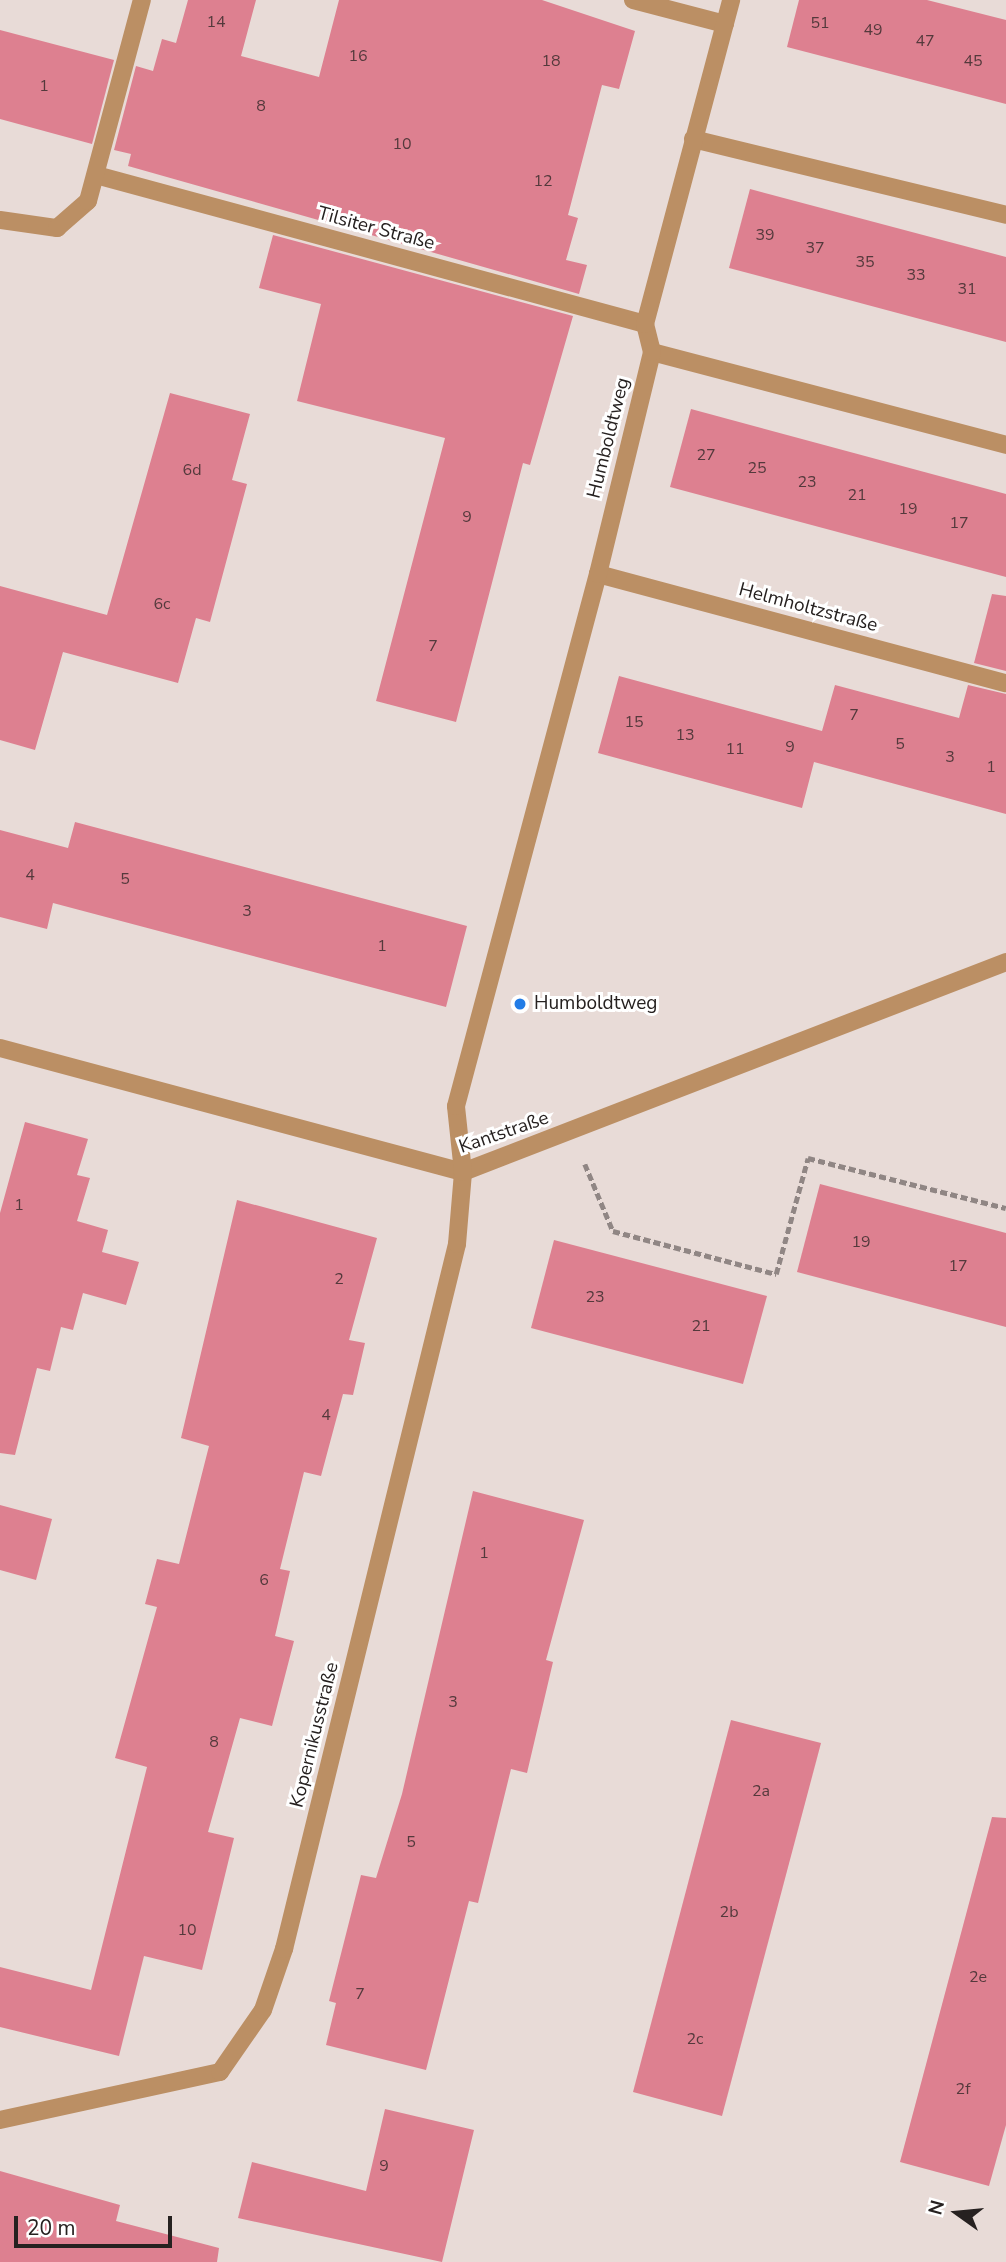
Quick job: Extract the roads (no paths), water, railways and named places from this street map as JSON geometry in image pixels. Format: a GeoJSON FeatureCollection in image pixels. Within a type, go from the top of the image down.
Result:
{"type":"FeatureCollection","features":[{"type":"Feature","properties":{"kind":"street"},"geometry":{"type":"LineString","coordinates":[[0,220],[57,228],[88,201],[142,0]]}},
{"type":"Feature","properties":{"kind":"street"},"geometry":{"type":"LineString","coordinates":[[633,0],[725,24]]}},
{"type":"Feature","properties":{"kind":"street","name":"Humboldtweg"},"geometry":{"type":"LineString","coordinates":[[463,1172],[456,1106],[598,574],[652,352],[646,324],[731,0]]}},
{"type":"Feature","properties":{"kind":"street"},"geometry":{"type":"LineString","coordinates":[[693,139],[1006,215]]}},
{"type":"Feature","properties":{"kind":"street","name":"Tilsiter Straße"},"geometry":{"type":"LineString","coordinates":[[96,174],[646,324]]}},
{"type":"Feature","properties":{"kind":"street"},"geometry":{"type":"LineString","coordinates":[[652,352],[1006,445]]}},
{"type":"Feature","properties":{"kind":"street","name":"Helmholtzstraße"},"geometry":{"type":"LineString","coordinates":[[598,574],[1006,683]]}},
{"type":"Feature","properties":{"kind":"street","name":"Kantstraße"},"geometry":{"type":"LineString","coordinates":[[0,1048],[463,1172],[1006,962]]}},
{"type":"Feature","properties":{"kind":"street","name":"Kopernikusstraße"},"geometry":{"type":"LineString","coordinates":[[0,2120],[220,2072],[263,2010],[284,1950],[457,1244],[463,1172]]}},
{"type":"Feature","properties":{"kind":"place","name":"Humboldtweg"},"geometry":{"type":"Point","coordinates":[520,1004]}}]}
